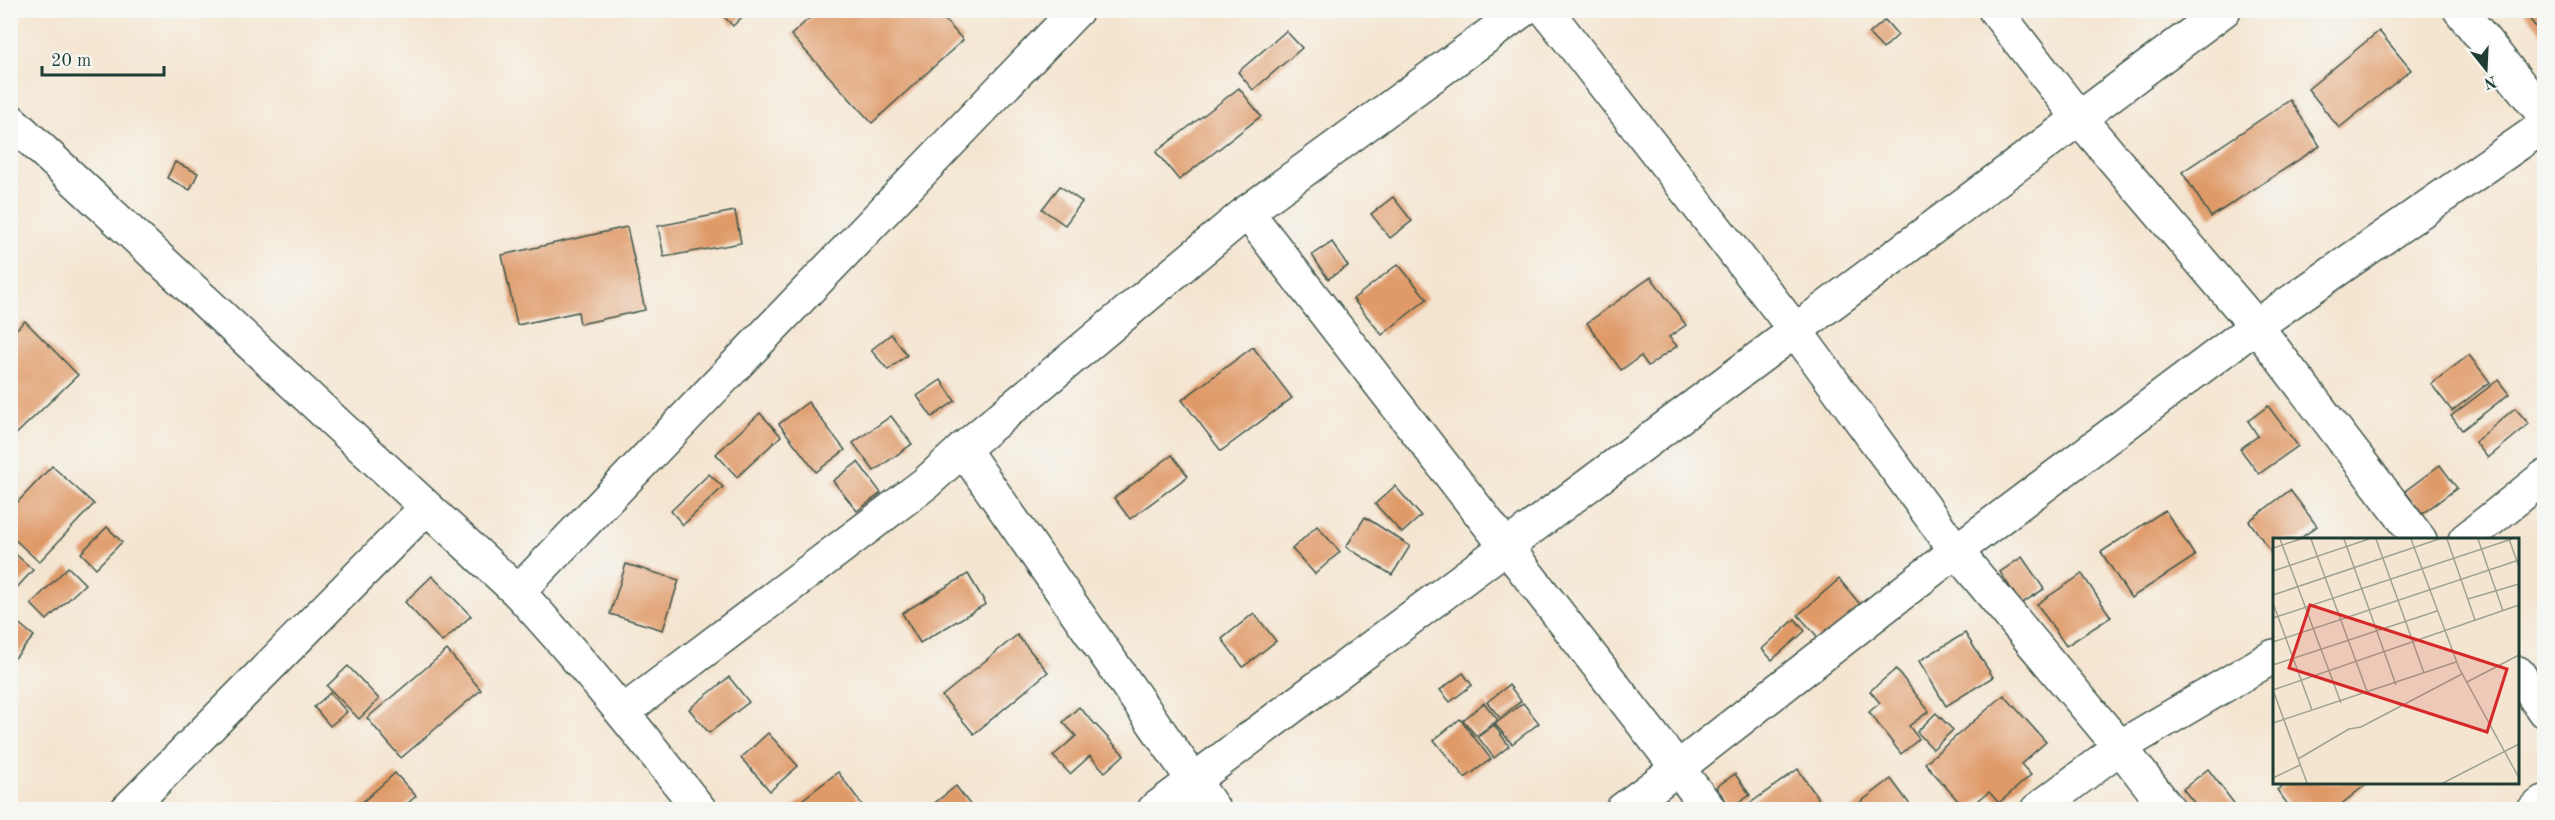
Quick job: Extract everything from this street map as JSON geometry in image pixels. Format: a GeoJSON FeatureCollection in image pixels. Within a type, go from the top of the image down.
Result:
{"type":"FeatureCollection","features":[{"type":"Feature","properties":{"kind":"street"},"geometry":{"type":"LineString","coordinates":[[518,592],[1077,10]]}},
{"type":"Feature","properties":{"kind":"street"},"geometry":{"type":"LineString","coordinates":[[623,712],[926,483],[963,449],[1247,213],[1523,10]]}},
{"type":"Feature","properties":{"kind":"street"},"geometry":{"type":"LineString","coordinates":[[1546,10],[1795,330],[1956,551],[2120,747],[2169,810]]}},
{"type":"Feature","properties":{"kind":"street"},"geometry":{"type":"LineString","coordinates":[[1995,10],[2079,118],[2256,326],[2418,538]]}},
{"type":"Feature","properties":{"kind":"street"},"geometry":{"type":"LineString","coordinates":[[1154,810],[2224,10]]}},
{"type":"Feature","properties":{"kind":"street"},"geometry":{"type":"LineString","coordinates":[[2460,10],[2544,115]]}},
{"type":"Feature","properties":{"kind":"street"},"geometry":{"type":"LineString","coordinates":[[10,120],[518,592],[623,712],[700,810]]}},
{"type":"Feature","properties":{"kind":"street"},"geometry":{"type":"LineString","coordinates":[[1622,810],[1956,551],[2256,326],[2544,126]]}},
{"type":"Feature","properties":{"kind":"street"},"geometry":{"type":"LineString","coordinates":[[1247,213],[1710,810]]}},
{"type":"Feature","properties":{"kind":"street"},"geometry":{"type":"LineString","coordinates":[[963,449],[1214,810]]}},
{"type":"Feature","properties":{"kind":"street"},"geometry":{"type":"LineString","coordinates":[[2468,538],[2544,477]]}},
{"type":"Feature","properties":{"kind":"street"},"geometry":{"type":"LineString","coordinates":[[127,810],[426,507]]}},
{"type":"Feature","properties":{"kind":"street"},"geometry":{"type":"LineString","coordinates":[[2037,810],[2120,747],[2273,657]]}},
{"type":"Feature","properties":{"kind":"street"},"geometry":{"type":"LineString","coordinates":[[2519,676],[2544,711]]}},
{"type":"Feature","properties":{"kind":"street"},"geometry":{"type":"LineString","coordinates":[[2534,810],[2544,802]]}},
{"type":"Feature","properties":{"kind":"building"},"geometry":{"type":"Polygon","coordinates":[[[718,10],[749,10],[733,26],[718,10]]]}},
{"type":"Feature","properties":{"kind":"building"},"geometry":{"type":"Polygon","coordinates":[[[818,10],[936,10],[963,40],[872,123],[791,35],[818,10]]]}},
{"type":"Feature","properties":{"kind":"building"},"geometry":{"type":"Polygon","coordinates":[[[2544,10],[2544,37],[2524,12],[2544,10]]]}},
{"type":"Feature","properties":{"kind":"building"},"geometry":{"type":"Polygon","coordinates":[[[1885,20],[1898,35],[1883,49],[1869,34],[1885,20]]]}},
{"type":"Feature","properties":{"kind":"building"},"geometry":{"type":"Polygon","coordinates":[[[1286,31],[1302,48],[1253,90],[1238,72],[1286,31]]]}},
{"type":"Feature","properties":{"kind":"building"},"geometry":{"type":"Polygon","coordinates":[[[2379,31],[2411,70],[2339,128],[2308,89],[2379,31]]]}},
{"type":"Feature","properties":{"kind":"building"},"geometry":{"type":"Polygon","coordinates":[[[1239,88],[1261,116],[1179,180],[1156,152],[1239,88]]]}},
{"type":"Feature","properties":{"kind":"building"},"geometry":{"type":"Polygon","coordinates":[[[2290,100],[2320,146],[2211,217],[2182,172],[2290,100]]]}},
{"type":"Feature","properties":{"kind":"building"},"geometry":{"type":"Polygon","coordinates":[[[175,162],[198,173],[190,190],[167,178],[175,162]]]}},
{"type":"Feature","properties":{"kind":"building"},"geometry":{"type":"Polygon","coordinates":[[[1060,186],[1082,202],[1065,225],[1042,209],[1060,186]]]}},
{"type":"Feature","properties":{"kind":"building"},"geometry":{"type":"Polygon","coordinates":[[[1393,197],[1412,221],[1390,238],[1371,214],[1393,197]]]}},
{"type":"Feature","properties":{"kind":"building"},"geometry":{"type":"Polygon","coordinates":[[[735,211],[741,243],[664,257],[658,226],[735,211]]]}},
{"type":"Feature","properties":{"kind":"building"},"geometry":{"type":"Polygon","coordinates":[[[627,227],[645,310],[580,324],[578,312],[517,325],[502,255],[627,227]]]}},
{"type":"Feature","properties":{"kind":"building"},"geometry":{"type":"Polygon","coordinates":[[[1332,242],[1348,266],[1328,279],[1312,255],[1332,242]]]}},
{"type":"Feature","properties":{"kind":"building"},"geometry":{"type":"Polygon","coordinates":[[[1398,264],[1427,299],[1382,335],[1353,299],[1398,264]]]}},
{"type":"Feature","properties":{"kind":"building"},"geometry":{"type":"Polygon","coordinates":[[[1651,277],[1686,325],[1669,337],[1677,346],[1648,366],[1641,356],[1621,370],[1587,323],[1651,277]]]}},
{"type":"Feature","properties":{"kind":"building"},"geometry":{"type":"Polygon","coordinates":[[[25,321],[78,375],[10,440],[10,335],[25,321]]]}},
{"type":"Feature","properties":{"kind":"building"},"geometry":{"type":"Polygon","coordinates":[[[891,334],[907,355],[888,370],[871,350],[891,334]]]}},
{"type":"Feature","properties":{"kind":"building"},"geometry":{"type":"Polygon","coordinates":[[[1253,347],[1292,398],[1221,451],[1182,400],[1253,347]]]}},
{"type":"Feature","properties":{"kind":"building"},"geometry":{"type":"Polygon","coordinates":[[[2469,355],[2490,382],[2452,411],[2431,384],[2469,355]]]}},
{"type":"Feature","properties":{"kind":"building"},"geometry":{"type":"Polygon","coordinates":[[[941,380],[955,401],[932,417],[917,396],[941,380]]]}},
{"type":"Feature","properties":{"kind":"building"},"geometry":{"type":"Polygon","coordinates":[[[2498,380],[2509,394],[2462,430],[2451,416],[2498,380]]]}},
{"type":"Feature","properties":{"kind":"building"},"geometry":{"type":"Polygon","coordinates":[[[808,402],[845,450],[816,472],[779,424],[808,402]]]}},
{"type":"Feature","properties":{"kind":"building"},"geometry":{"type":"Polygon","coordinates":[[[2268,406],[2298,446],[2259,474],[2240,449],[2258,436],[2248,421],[2268,406]]]}},
{"type":"Feature","properties":{"kind":"building"},"geometry":{"type":"Polygon","coordinates":[[[2515,408],[2529,424],[2488,458],[2475,442],[2515,408]]]}},
{"type":"Feature","properties":{"kind":"building"},"geometry":{"type":"Polygon","coordinates":[[[760,413],[781,436],[737,477],[716,454],[760,413]]]}},
{"type":"Feature","properties":{"kind":"building"},"geometry":{"type":"Polygon","coordinates":[[[891,416],[912,444],[874,471],[853,443],[891,416]]]}},
{"type":"Feature","properties":{"kind":"building"},"geometry":{"type":"Polygon","coordinates":[[[1172,455],[1188,476],[1130,519],[1114,498],[1172,455]]]}},
{"type":"Feature","properties":{"kind":"building"},"geometry":{"type":"Polygon","coordinates":[[[858,462],[881,493],[857,511],[833,481],[858,462]]]}},
{"type":"Feature","properties":{"kind":"building"},"geometry":{"type":"Polygon","coordinates":[[[2440,465],[2457,488],[2422,514],[2405,491],[2440,465]]]}},
{"type":"Feature","properties":{"kind":"building"},"geometry":{"type":"Polygon","coordinates":[[[52,466],[94,504],[39,562],[10,535],[10,510],[52,466]]]}},
{"type":"Feature","properties":{"kind":"building"},"geometry":{"type":"Polygon","coordinates":[[[709,474],[723,487],[683,525],[671,511],[709,474]]]}},
{"type":"Feature","properties":{"kind":"building"},"geometry":{"type":"Polygon","coordinates":[[[1395,486],[1421,516],[1402,533],[1375,504],[1395,486]]]}},
{"type":"Feature","properties":{"kind":"building"},"geometry":{"type":"Polygon","coordinates":[[[2290,490],[2317,526],[2301,538],[2273,538],[2273,555],[2249,521],[2290,490]]]}},
{"type":"Feature","properties":{"kind":"building"},"geometry":{"type":"Polygon","coordinates":[[[2165,510],[2195,556],[2131,598],[2101,552],[2165,510]]]}},
{"type":"Feature","properties":{"kind":"building"},"geometry":{"type":"Polygon","coordinates":[[[1365,517],[1410,546],[1392,575],[1346,547],[1365,517]]]}},
{"type":"Feature","properties":{"kind":"building"},"geometry":{"type":"Polygon","coordinates":[[[1317,526],[1340,552],[1315,574],[1292,549],[1317,526]]]}},
{"type":"Feature","properties":{"kind":"building"},"geometry":{"type":"Polygon","coordinates":[[[107,527],[122,542],[96,568],[81,553],[107,527]]]}},
{"type":"Feature","properties":{"kind":"building"},"geometry":{"type":"Polygon","coordinates":[[[10,549],[33,570],[10,595],[10,549]]]}},
{"type":"Feature","properties":{"kind":"building"},"geometry":{"type":"Polygon","coordinates":[[[2022,557],[2044,589],[2021,604],[2000,572],[2022,557]]]}},
{"type":"Feature","properties":{"kind":"building"},"geometry":{"type":"Polygon","coordinates":[[[626,564],[679,580],[663,630],[610,614],[626,564]]]}},
{"type":"Feature","properties":{"kind":"building"},"geometry":{"type":"Polygon","coordinates":[[[68,567],[85,584],[47,620],[31,604],[68,567]]]}},
{"type":"Feature","properties":{"kind":"building"},"geometry":{"type":"Polygon","coordinates":[[[968,574],[986,604],[920,643],[902,613],[968,574]]]}},
{"type":"Feature","properties":{"kind":"building"},"geometry":{"type":"Polygon","coordinates":[[[2082,574],[2111,617],[2066,646],[2037,604],[2082,574]]]}},
{"type":"Feature","properties":{"kind":"building"},"geometry":{"type":"Polygon","coordinates":[[[432,576],[471,616],[442,642],[405,602],[432,576]]]}},
{"type":"Feature","properties":{"kind":"building"},"geometry":{"type":"Polygon","coordinates":[[[1839,579],[1864,609],[1824,644],[1798,615],[1839,579]]]}},
{"type":"Feature","properties":{"kind":"building"},"geometry":{"type":"Polygon","coordinates":[[[1254,613],[1276,641],[1243,667],[1222,639],[1254,613]]]}},
{"type":"Feature","properties":{"kind":"building"},"geometry":{"type":"Polygon","coordinates":[[[1795,619],[1805,631],[1772,660],[1762,649],[1795,619]]]}},
{"type":"Feature","properties":{"kind":"building"},"geometry":{"type":"Polygon","coordinates":[[[16,621],[34,636],[15,658],[10,654],[10,627],[16,621]]]}},
{"type":"Feature","properties":{"kind":"building"},"geometry":{"type":"Polygon","coordinates":[[[1965,633],[1993,677],[1946,706],[1919,661],[1965,633]]]}},
{"type":"Feature","properties":{"kind":"building"},"geometry":{"type":"Polygon","coordinates":[[[1017,635],[1048,672],[974,734],[942,696],[1017,635]]]}},
{"type":"Feature","properties":{"kind":"building"},"geometry":{"type":"Polygon","coordinates":[[[447,650],[481,690],[401,758],[367,718],[447,650]]]}},
{"type":"Feature","properties":{"kind":"building"},"geometry":{"type":"Polygon","coordinates":[[[348,666],[379,699],[359,719],[327,686],[348,666]]]}},
{"type":"Feature","properties":{"kind":"building"},"geometry":{"type":"Polygon","coordinates":[[[1896,669],[1929,711],[1909,726],[1919,739],[1901,754],[1869,712],[1880,703],[1870,691],[1896,669]]]}},
{"type":"Feature","properties":{"kind":"building"},"geometry":{"type":"Polygon","coordinates":[[[1463,673],[1472,685],[1450,702],[1440,690],[1463,673]]]}},
{"type":"Feature","properties":{"kind":"building"},"geometry":{"type":"Polygon","coordinates":[[[729,677],[749,702],[709,733],[689,709],[729,677]]]}},
{"type":"Feature","properties":{"kind":"building"},"geometry":{"type":"Polygon","coordinates":[[[1509,685],[1521,701],[1500,718],[1487,702],[1509,685]]]}},
{"type":"Feature","properties":{"kind":"building"},"geometry":{"type":"Polygon","coordinates":[[[330,693],[347,712],[330,726],[314,707],[330,693]]]}},
{"type":"Feature","properties":{"kind":"building"},"geometry":{"type":"Polygon","coordinates":[[[2004,695],[2046,742],[2021,764],[2031,775],[1999,803],[1989,792],[1966,810],[1925,763],[2004,695]]]}},
{"type":"Feature","properties":{"kind":"building"},"geometry":{"type":"Polygon","coordinates":[[[1484,703],[1498,720],[1476,736],[1463,720],[1484,703]]]}},
{"type":"Feature","properties":{"kind":"building"},"geometry":{"type":"Polygon","coordinates":[[[1523,703],[1539,723],[1512,744],[1495,724],[1523,703]]]}},
{"type":"Feature","properties":{"kind":"building"},"geometry":{"type":"Polygon","coordinates":[[[1079,707],[1124,755],[1105,772],[1090,756],[1070,774],[1053,756],[1076,736],[1063,722],[1079,707]]]}},
{"type":"Feature","properties":{"kind":"building"},"geometry":{"type":"Polygon","coordinates":[[[1936,713],[1953,730],[1933,749],[1917,732],[1936,713]]]}},
{"type":"Feature","properties":{"kind":"building"},"geometry":{"type":"Polygon","coordinates":[[[1460,719],[1491,759],[1465,778],[1434,740],[1460,719]]]}},
{"type":"Feature","properties":{"kind":"building"},"geometry":{"type":"Polygon","coordinates":[[[1494,725],[1509,746],[1494,758],[1478,737],[1494,725]]]}},
{"type":"Feature","properties":{"kind":"building"},"geometry":{"type":"Polygon","coordinates":[[[768,733],[798,766],[770,791],[741,758],[768,733]]]}},
{"type":"Feature","properties":{"kind":"building"},"geometry":{"type":"Polygon","coordinates":[[[1798,769],[1826,810],[1753,810],[1749,804],[1798,769]]]}},
{"type":"Feature","properties":{"kind":"building"},"geometry":{"type":"Polygon","coordinates":[[[2208,769],[2239,810],[2200,810],[2183,789],[2208,769]]]}},
{"type":"Feature","properties":{"kind":"building"},"geometry":{"type":"Polygon","coordinates":[[[838,772],[866,810],[789,810],[838,772]]]}},
{"type":"Feature","properties":{"kind":"building"},"geometry":{"type":"Polygon","coordinates":[[[395,773],[416,796],[400,810],[357,810],[356,808],[395,773]]]}},
{"type":"Feature","properties":{"kind":"building"},"geometry":{"type":"Polygon","coordinates":[[[1735,774],[1750,795],[1731,808],[1716,787],[1735,774]]]}},
{"type":"Feature","properties":{"kind":"building"},"geometry":{"type":"Polygon","coordinates":[[[1891,779],[1914,810],[1850,810],[1891,779]]]}},
{"type":"Feature","properties":{"kind":"building"},"geometry":{"type":"Polygon","coordinates":[[[2285,784],[2366,784],[2334,810],[2292,810],[2277,790],[2285,784]]]}},
{"type":"Feature","properties":{"kind":"building"},"geometry":{"type":"Polygon","coordinates":[[[956,786],[974,810],[926,810],[956,786]]]}},
{"type":"Feature","properties":{"kind":"building"},"geometry":{"type":"Polygon","coordinates":[[[277,802],[284,810],[268,810],[277,802]]]}}]}
